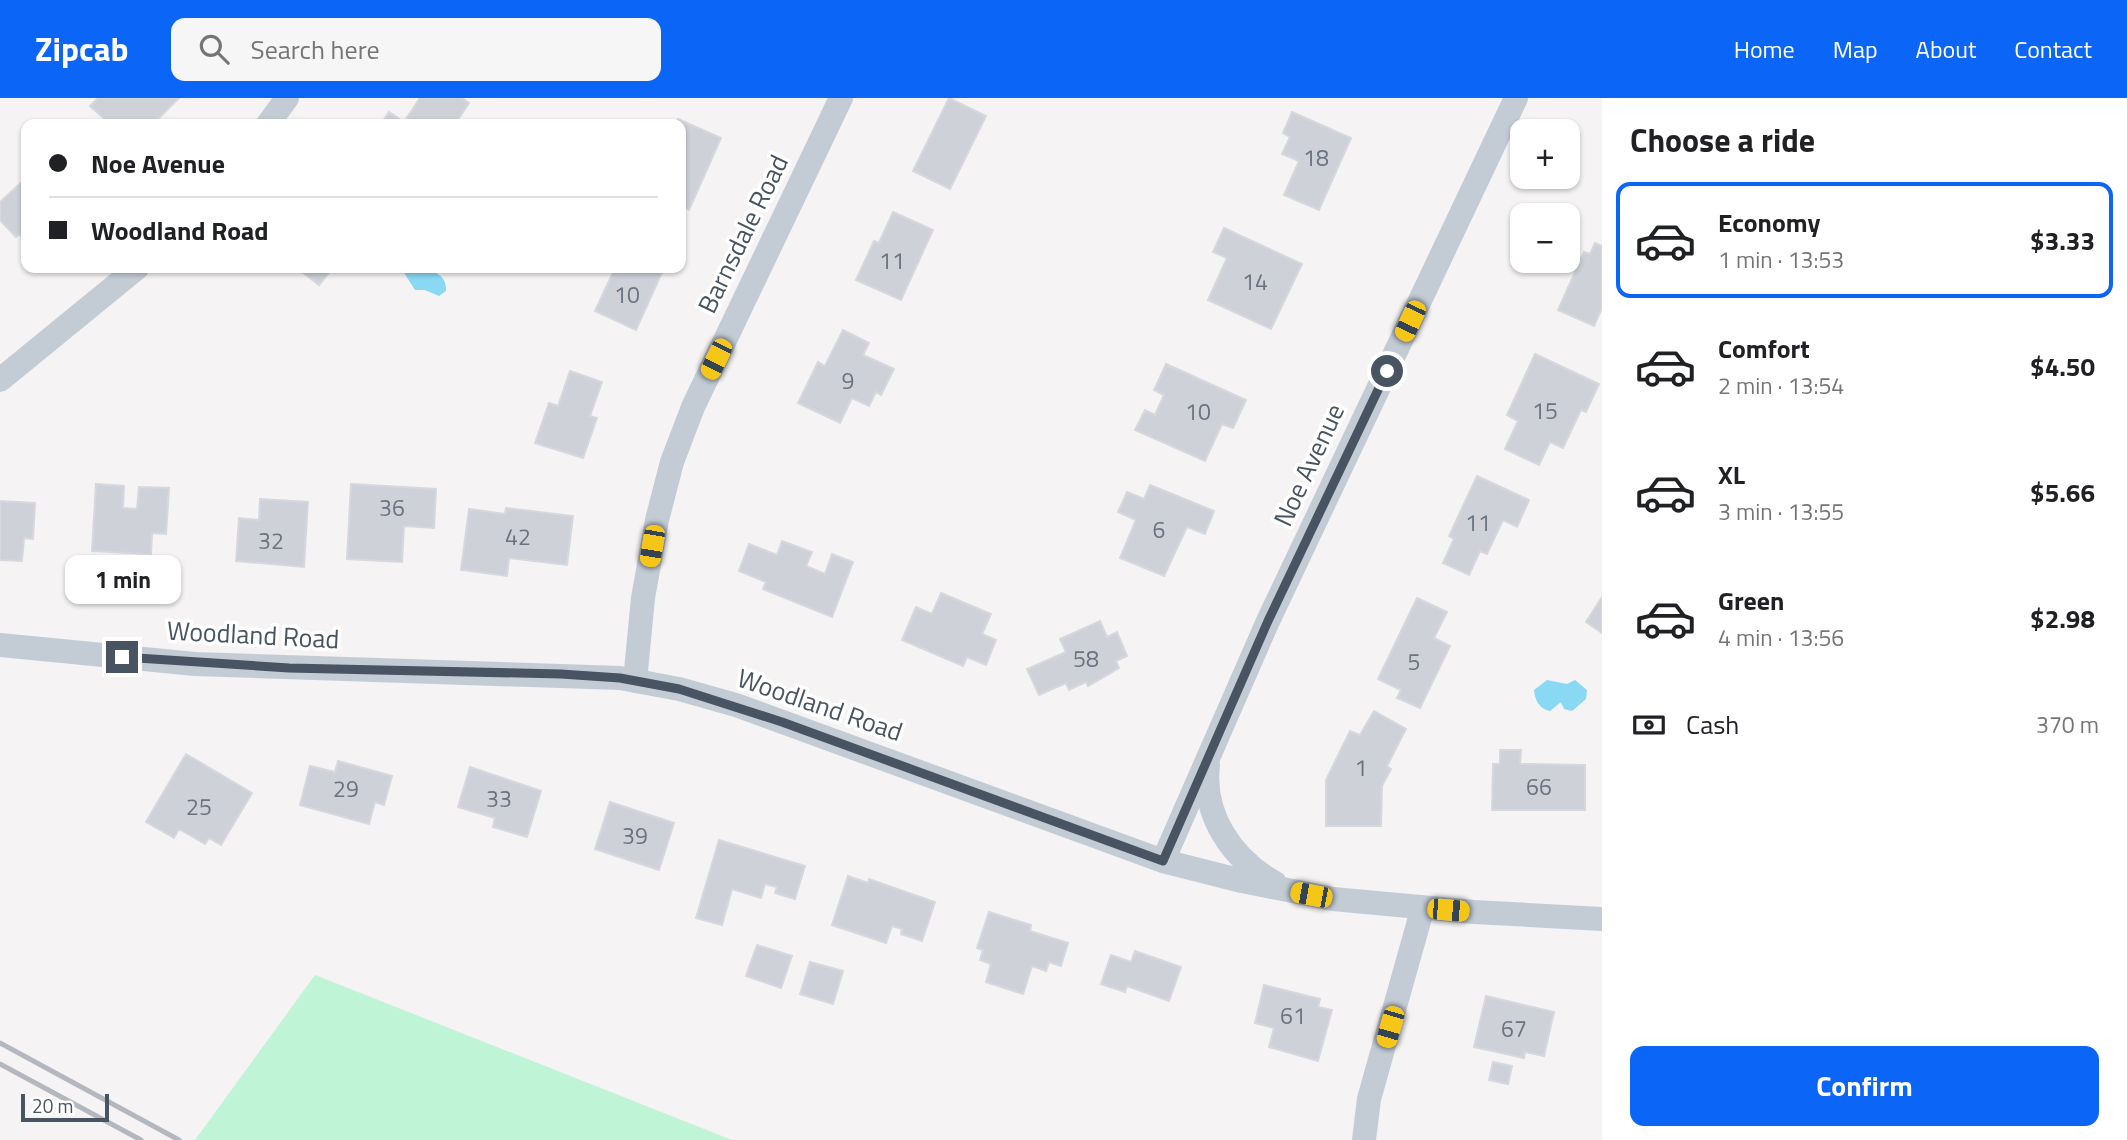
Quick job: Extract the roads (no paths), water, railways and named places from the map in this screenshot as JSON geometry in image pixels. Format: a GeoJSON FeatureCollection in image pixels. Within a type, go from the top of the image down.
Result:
{"type":"FeatureCollection","features":[{"type":"Feature","properties":{"kind":"street"},"geometry":{"type":"LineString","coordinates":[[272,119],[288,98]]}},
{"type":"Feature","properties":{"kind":"street","name":"Barnsdale Road"},"geometry":{"type":"LineString","coordinates":[[635,681],[654,533],[672,462],[693,407],[841,98]]}},
{"type":"Feature","properties":{"kind":"street","name":"Noe Avenue"},"geometry":{"type":"LineString","coordinates":[[1163,861],[1268,621],[1516,98]]}},
{"type":"Feature","properties":{"kind":"street"},"geometry":{"type":"LineString","coordinates":[[0,380],[49,343],[131,273]]}},
{"type":"Feature","properties":{"kind":"street","name":"Woodland Road"},"geometry":{"type":"LineString","coordinates":[[0,645],[195,664],[561,674],[635,681],[679,689],[736,705],[1163,861],[1333,899],[1602,919]]}},
{"type":"Feature","properties":{"kind":"street"},"geometry":{"type":"LineString","coordinates":[[1208,757],[1206,781],[1213,815],[1220,830],[1241,859],[1260,875],[1289,891]]}},
{"type":"Feature","properties":{"kind":"street"},"geometry":{"type":"LineString","coordinates":[[1364,1140],[1369,1099],[1423,907]]}},
{"type":"Feature","properties":{"kind":"water"},"geometry":{"type":"Polygon","coordinates":[[[404,273],[435,273],[442,278],[446,291],[439,296],[425,290],[415,290],[404,273]]]}},
{"type":"Feature","properties":{"kind":"water"},"geometry":{"type":"Polygon","coordinates":[[[1547,680],[1567,684],[1575,680],[1587,690],[1586,699],[1572,711],[1564,709],[1561,702],[1550,711],[1546,710],[1538,704],[1534,690],[1547,680]]]}},
{"type":"Feature","properties":{"kind":"railway"},"geometry":{"type":"LineString","coordinates":[[0,1043],[179,1140]]}},
{"type":"Feature","properties":{"kind":"railway"},"geometry":{"type":"LineString","coordinates":[[0,1064],[141,1140]]}}]}
